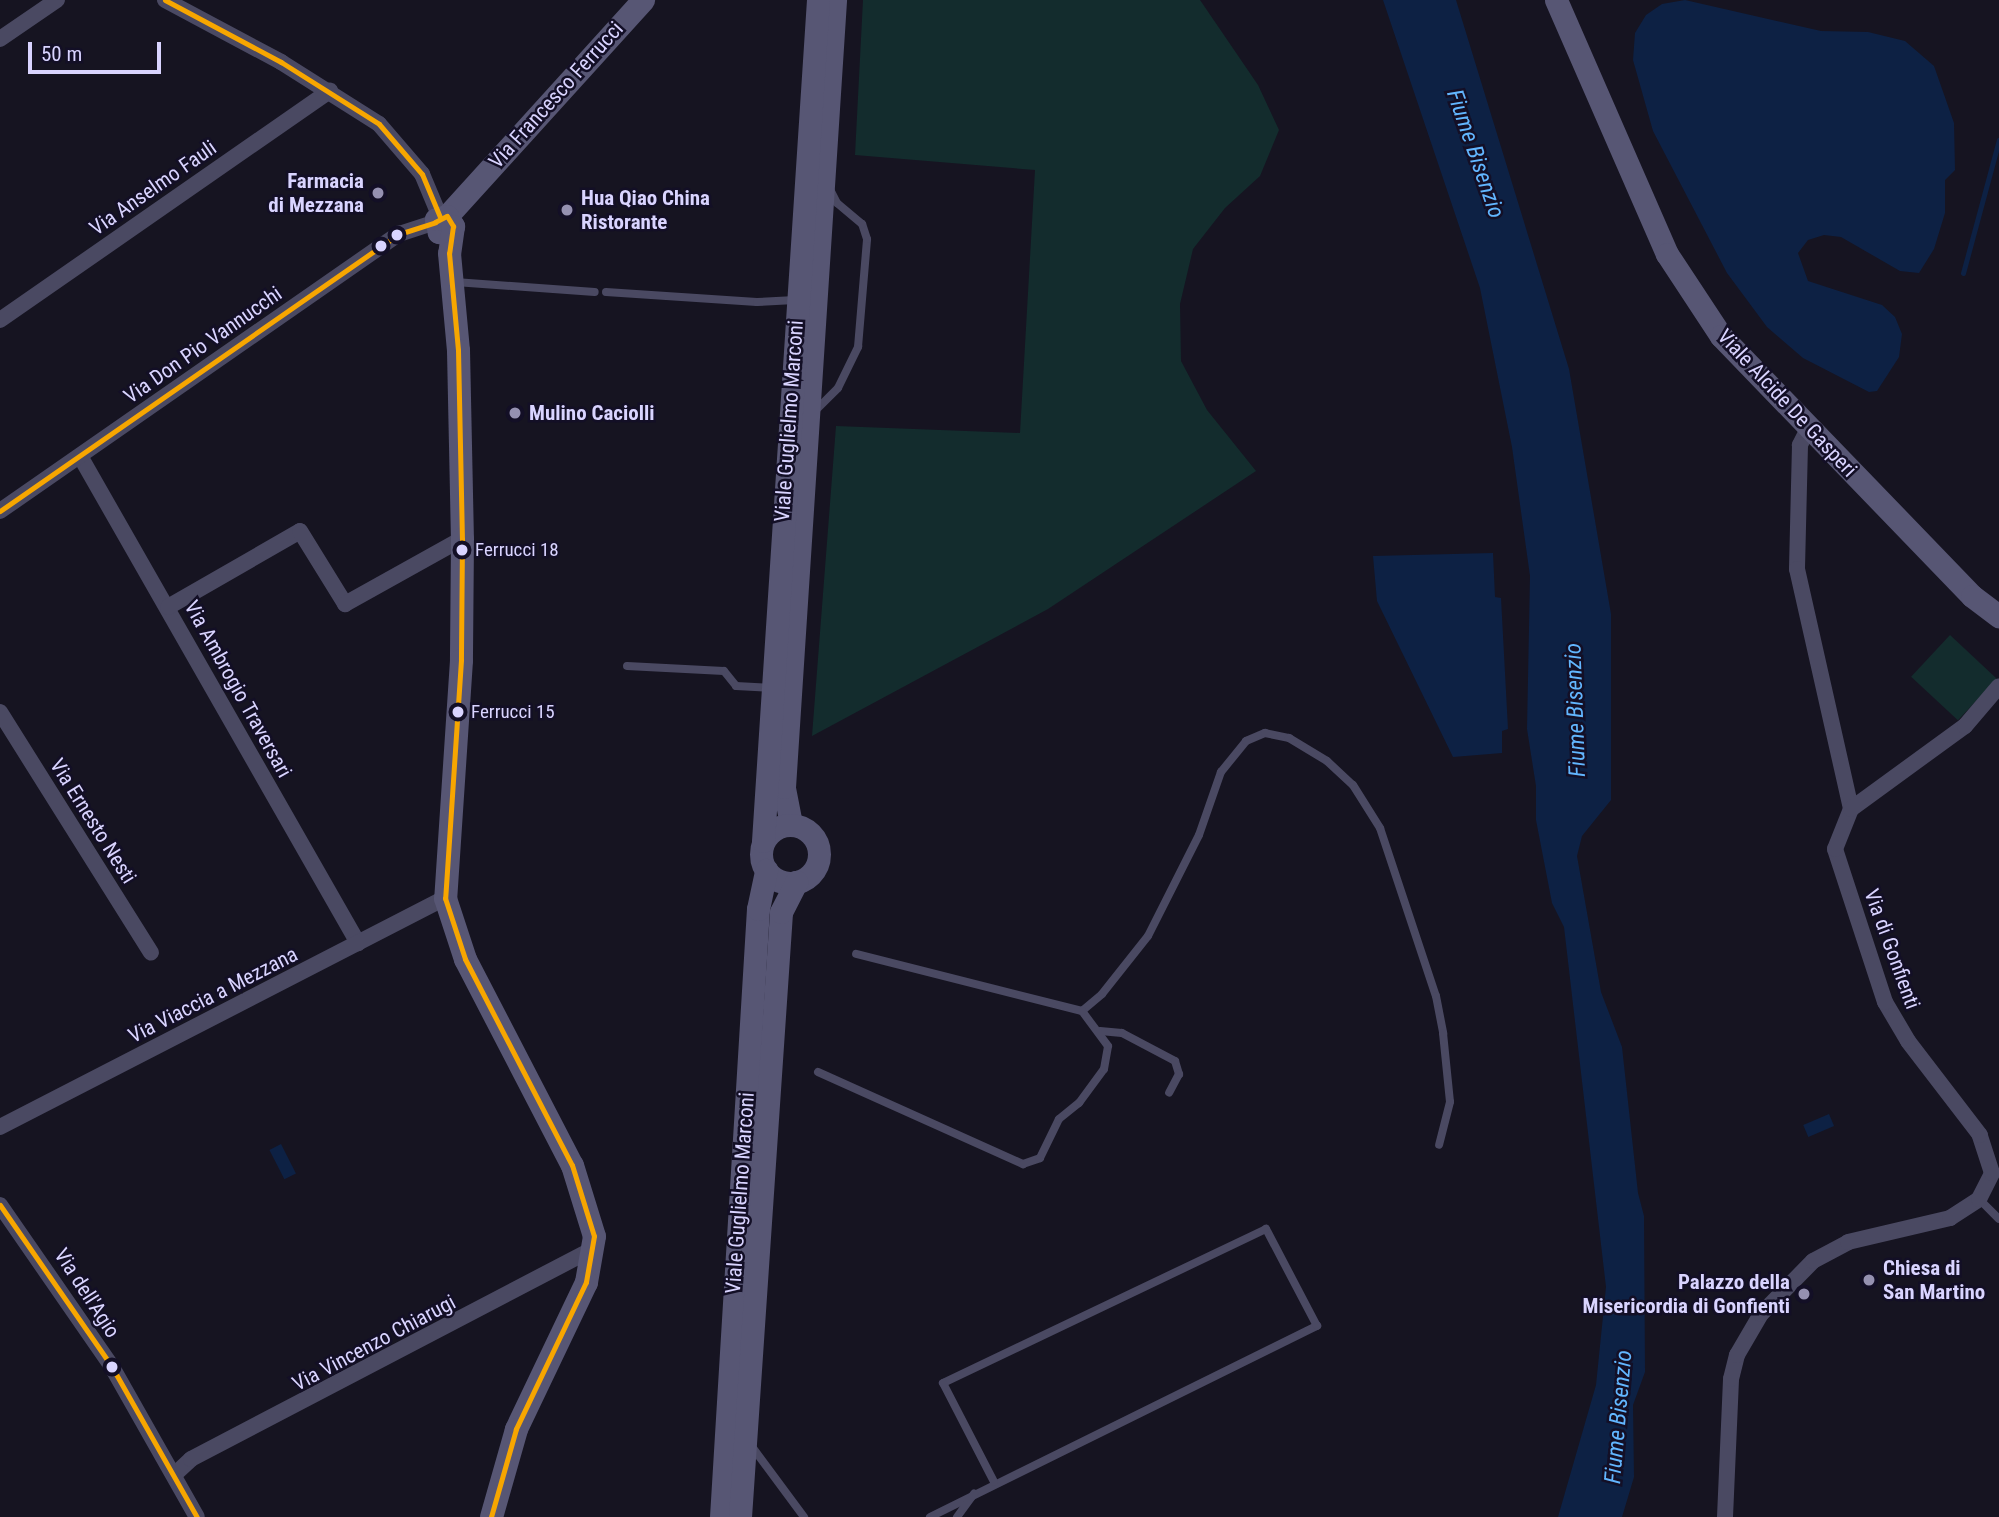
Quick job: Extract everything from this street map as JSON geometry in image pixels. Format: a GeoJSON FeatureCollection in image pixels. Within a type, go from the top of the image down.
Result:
{"type":"FeatureCollection","features":[{"type":"Feature","properties":{"kind":"main road","name":"Via Francesco Ferrucci"},"geometry":{"type":"LineString","coordinates":[[444,223],[470,190],[643,0]]}},
{"type":"Feature","properties":{"kind":"main road","name":"Viale Guglielmo Marconi"},"geometry":{"type":"LineString","coordinates":[[721,1517],[757,921],[766,870],[763,841],[771,688],[818,0]]}},
{"type":"Feature","properties":{"kind":"main road","name":"Viale Guglielmo Marconi"},"geometry":{"type":"LineString","coordinates":[[740,1517],[781,912],[796,882],[811,874],[819,853],[808,831],[791,824],[785,787],[835,0]]}},
{"type":"Feature","properties":{"kind":"main road","name":"Viale Alcide De Gasperi"},"geometry":{"type":"LineString","coordinates":[[1556,0],[1667,254],[1721,336],[1972,596],[1999,616]]}},
{"type":"Feature","properties":{"kind":"main road"},"geometry":{"type":"LineString","coordinates":[[444,223],[453,281],[462,538],[461,660],[445,898],[465,959],[572,1165],[590,1214],[595,1248],[586,1282],[516,1429],[491,1517]]}},
{"type":"Feature","properties":{"kind":"main road"},"geometry":{"type":"LineString","coordinates":[[763,841],[771,831],[791,824]]}},
{"type":"Feature","properties":{"kind":"main road"},"geometry":{"type":"LineString","coordinates":[[766,870],[782,882],[796,882]]}},
{"type":"Feature","properties":{"kind":"street"},"geometry":{"type":"LineString","coordinates":[[0,39],[57,0]]}},
{"type":"Feature","properties":{"kind":"street"},"geometry":{"type":"LineString","coordinates":[[165,0],[330,91],[400,145],[422,174],[444,223]]}},
{"type":"Feature","properties":{"kind":"street","name":"Via Anselmo Fauli"},"geometry":{"type":"LineString","coordinates":[[0,320],[330,91]]}},
{"type":"Feature","properties":{"kind":"street","name":"Via Don Pio Vannucchi"},"geometry":{"type":"LineString","coordinates":[[0,511],[399,234],[444,223]]}},
{"type":"Feature","properties":{"kind":"street"},"geometry":{"type":"LineString","coordinates":[[1808,429],[1800,445],[1797,569],[1851,809],[1965,726],[1999,686]]}},
{"type":"Feature","properties":{"kind":"street","name":"Via Ambrogio Traversari"},"geometry":{"type":"LineString","coordinates":[[80,456],[169,607],[358,943]]}},
{"type":"Feature","properties":{"kind":"street"},"geometry":{"type":"LineString","coordinates":[[169,607],[300,531],[345,604],[462,538]]}},
{"type":"Feature","properties":{"kind":"street","name":"Via Ernesto Nesti"},"geometry":{"type":"LineString","coordinates":[[0,712],[151,953]]}},
{"type":"Feature","properties":{"kind":"street","name":"Via di Gonfienti"},"geometry":{"type":"LineString","coordinates":[[1851,809],[1838,834],[1836,862],[1889,1010],[1908,1041],[1963,1109],[1990,1157],[1992,1173],[1979,1199]]}},
{"type":"Feature","properties":{"kind":"street","name":"Via Viaccia a Mezzana"},"geometry":{"type":"LineString","coordinates":[[0,1127],[445,898]]}},
{"type":"Feature","properties":{"kind":"street"},"geometry":{"type":"LineString","coordinates":[[1725,1517],[1731,1379],[1737,1355],[1761,1314],[1813,1261],[1848,1242],[1950,1218],[1979,1199]]}},
{"type":"Feature","properties":{"kind":"street","name":"Via dell'Agio"},"geometry":{"type":"LineString","coordinates":[[0,1205],[112,1367],[197,1517]]}},
{"type":"Feature","properties":{"kind":"street","name":"Via Vincenzo Chiarugi"},"geometry":{"type":"LineString","coordinates":[[174,1475],[191,1460],[348,1381],[595,1248]]}},
{"type":"Feature","properties":{"kind":"lane"},"geometry":{"type":"LineString","coordinates":[[808,425],[821,401],[838,388],[858,347],[867,239],[862,224],[837,202],[824,177]]}},
{"type":"Feature","properties":{"kind":"lane"},"geometry":{"type":"LineString","coordinates":[[453,281],[595,292]]}},
{"type":"Feature","properties":{"kind":"lane"},"geometry":{"type":"LineString","coordinates":[[606,292],[757,302],[797,300]]}},
{"type":"Feature","properties":{"kind":"lane"},"geometry":{"type":"LineString","coordinates":[[627,666],[724,671],[736,687],[771,688]]}},
{"type":"Feature","properties":{"kind":"lane"},"geometry":{"type":"LineString","coordinates":[[1082,1011],[1102,995],[1148,936],[1199,835],[1221,772],[1246,741],[1265,733],[1289,738],[1327,761],[1353,785],[1380,828],[1441,1020],[1450,1102],[1439,1145]]}},
{"type":"Feature","properties":{"kind":"lane"},"geometry":{"type":"LineString","coordinates":[[818,1072],[1023,1164],[1040,1158],[1059,1119],[1079,1103],[1104,1069],[1108,1046],[1100,1031],[1082,1011],[856,954]]}},
{"type":"Feature","properties":{"kind":"lane"},"geometry":{"type":"LineString","coordinates":[[1100,1031],[1122,1033],[1175,1060],[1180,1074],[1169,1093]]}},
{"type":"Feature","properties":{"kind":"lane"},"geometry":{"type":"LineString","coordinates":[[1979,1199],[1999,1219]]}},
{"type":"Feature","properties":{"kind":"lane"},"geometry":{"type":"LineString","coordinates":[[930,1517],[993,1482],[1317,1326],[1266,1229],[943,1383],[993,1482]]}},
{"type":"Feature","properties":{"kind":"lane"},"geometry":{"type":"LineString","coordinates":[[745,1437],[804,1517]]}},
{"type":"Feature","properties":{"kind":"lane"},"geometry":{"type":"LineString","coordinates":[[957,1517],[975,1492]]}},
{"type":"Feature","properties":{"kind":"green space"},"geometry":{"type":"Polygon","coordinates":[[[863,0],[1200,0],[1258,85],[1279,130],[1260,176],[1225,208],[1193,249],[1180,304],[1181,361],[1207,410],[1256,471],[1048,609],[812,736],[836,426],[1020,433],[1035,170],[855,155],[863,0]]]}},
{"type":"Feature","properties":{"kind":"green space"},"geometry":{"type":"Polygon","coordinates":[[[1950,635],[1997,679],[1958,720],[1911,677],[1950,635]]]}},
{"type":"Feature","properties":{"kind":"water","name":"Fiume Bisenzio"},"geometry":{"type":"Polygon","coordinates":[[[1383,0],[1456,0],[1569,369],[1611,614],[1611,800],[1582,836],[1577,856],[1601,992],[1622,1047],[1638,1193],[1644,1216],[1645,1372],[1633,1405],[1634,1477],[1622,1517],[1558,1517],[1596,1385],[1606,1287],[1564,927],[1552,903],[1536,820],[1536,786],[1527,729],[1530,576],[1512,447],[1480,288],[1383,0]]]}},
{"type":"Feature","properties":{"kind":"water"},"geometry":{"type":"Polygon","coordinates":[[[1685,0],[1821,31],[1868,32],[1905,41],[1934,66],[1954,123],[1955,170],[1945,180],[1945,213],[1934,249],[1919,273],[1900,271],[1841,237],[1824,235],[1808,240],[1798,253],[1808,281],[1882,305],[1895,317],[1902,334],[1899,357],[1877,391],[1869,392],[1803,358],[1767,327],[1727,273],[1653,131],[1633,60],[1635,33],[1646,15],[1662,4],[1685,0]]]}},
{"type":"Feature","properties":{"kind":"water"},"geometry":{"type":"Polygon","coordinates":[[[1493,553],[1495,597],[1501,598],[1508,729],[1502,731],[1502,753],[1453,757],[1377,601],[1373,556],[1493,553]]]}},
{"type":"Feature","properties":{"kind":"water"},"geometry":{"type":"Polygon","coordinates":[[[1829,1114],[1834,1126],[1808,1137],[1803,1125],[1829,1114]]]}},
{"type":"Feature","properties":{"kind":"water"},"geometry":{"type":"Polygon","coordinates":[[[281,1144],[296,1173],[284,1179],[269,1150],[281,1144]]]}},
{"type":"Feature","properties":{"kind":"waterway"},"geometry":{"type":"LineString","coordinates":[[1963,273],[1999,140]]}},
{"type":"Feature","properties":{"kind":"transit line"},"geometry":{"type":"LineString","coordinates":[[165,0],[281,62],[379,124],[422,174],[440,217]]}},
{"type":"Feature","properties":{"kind":"transit line"},"geometry":{"type":"LineString","coordinates":[[435,222],[447,216],[453,226],[449,253],[458,350],[462,539],[461,660],[445,898],[465,959],[572,1165],[594,1236],[586,1282],[516,1429],[491,1517]]}},
{"type":"Feature","properties":{"kind":"transit line"},"geometry":{"type":"LineString","coordinates":[[0,511],[399,234],[435,222]]}},
{"type":"Feature","properties":{"kind":"transit line"},"geometry":{"type":"LineString","coordinates":[[0,1205],[112,1367],[197,1517]]}},
{"type":"Feature","properties":{"kind":"place","name":"Farmacia di Mezzana"},"geometry":{"type":"Point","coordinates":[378,193]}},
{"type":"Feature","properties":{"kind":"place","name":"Hua Qiao China Ristorante"},"geometry":{"type":"Point","coordinates":[567,210]}},
{"type":"Feature","properties":{"kind":"place","name":"Mulino Caciolli"},"geometry":{"type":"Point","coordinates":[515,413]}},
{"type":"Feature","properties":{"kind":"place","name":"Ferrucci 18"},"geometry":{"type":"Point","coordinates":[462,550]}},
{"type":"Feature","properties":{"kind":"place","name":"Ferrucci 15"},"geometry":{"type":"Point","coordinates":[458,712]}},
{"type":"Feature","properties":{"kind":"place","name":"Chiesa di San Martino"},"geometry":{"type":"Point","coordinates":[1869,1280]}},
{"type":"Feature","properties":{"kind":"place","name":"Palazzo della Misericordia di Gonfienti"},"geometry":{"type":"Point","coordinates":[1804,1294]}}]}
